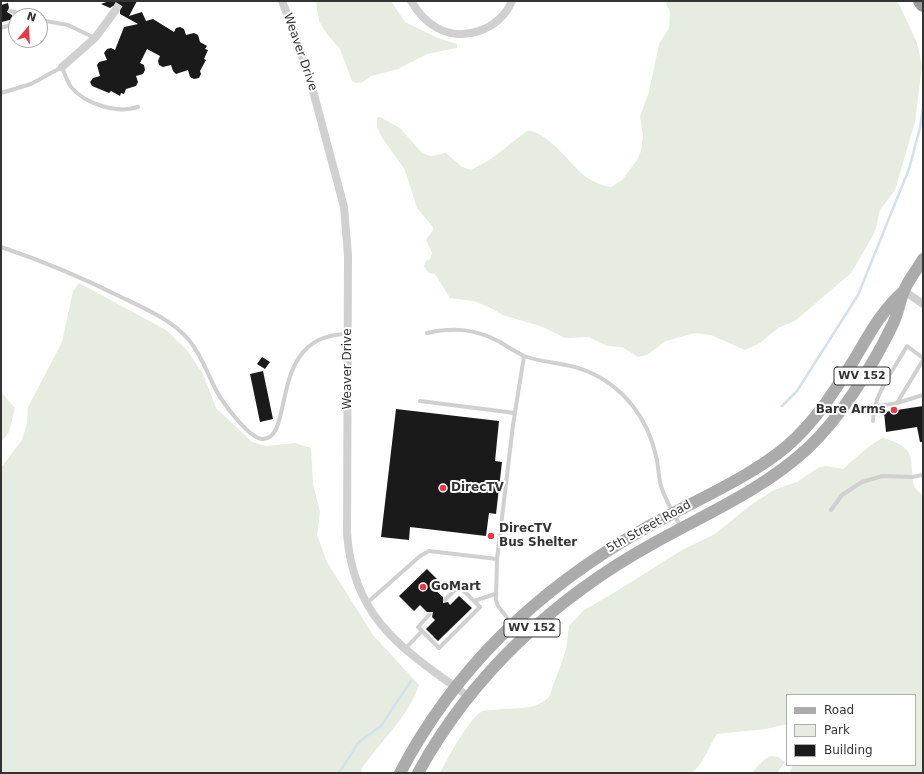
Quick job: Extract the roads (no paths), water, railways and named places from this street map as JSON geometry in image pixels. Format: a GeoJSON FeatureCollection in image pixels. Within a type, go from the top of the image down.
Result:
{"type":"FeatureCollection","features":[{"type":"Feature","properties":{"kind":"highway"},"geometry":{"type":"LineString","coordinates":[[920,1],[923,5]]}},
{"type":"Feature","properties":{"kind":"main road","name":"5th Street Road"},"geometry":{"type":"LineString","coordinates":[[400,773],[422,735],[455,687],[512,624],[543,596],[590,561],[757,467],[798,436],[822,409],[832,395],[879,318],[890,303],[904,291],[923,260]]}},
{"type":"Feature","properties":{"kind":"main road","name":"5th Street Road"},"geometry":{"type":"LineString","coordinates":[[418,773],[436,743],[469,697],[511,648],[552,611],[594,578],[769,478],[797,458],[820,436],[848,400],[893,326],[900,308],[904,291]]}},
{"type":"Feature","properties":{"kind":"street","name":"Weaver Drive"},"geometry":{"type":"LineString","coordinates":[[282,1],[295,34],[312,87],[344,207],[347,248],[348,545],[355,582],[366,604],[382,628],[405,649],[469,697]]}},
{"type":"Feature","properties":{"kind":"street"},"geometry":{"type":"LineString","coordinates":[[410,1],[426,20],[435,27],[458,34],[479,32],[489,27],[504,15],[512,1]]}},
{"type":"Feature","properties":{"kind":"street"},"geometry":{"type":"LineString","coordinates":[[62,67],[95,38],[115,11]]}},
{"type":"Feature","properties":{"kind":"street"},"geometry":{"type":"LineString","coordinates":[[904,291],[923,304]]}},
{"type":"Feature","properties":{"kind":"lane"},"geometry":{"type":"LineString","coordinates":[[48,21],[68,25],[95,38]]}},
{"type":"Feature","properties":{"kind":"lane"},"geometry":{"type":"LineString","coordinates":[[1,93],[35,82],[62,67],[72,87],[86,99],[114,109],[138,107]]}},
{"type":"Feature","properties":{"kind":"lane"},"geometry":{"type":"LineString","coordinates":[[1,247],[57,266],[134,303],[173,326],[186,337],[197,351],[223,400],[246,430],[258,438],[267,438],[276,431],[280,420],[290,373],[300,355],[318,341],[334,335],[348,334]]}},
{"type":"Feature","properties":{"kind":"lane"},"geometry":{"type":"LineString","coordinates":[[428,333],[452,329],[471,330],[490,336],[524,356],[563,363],[588,371],[610,384],[629,401],[648,433],[656,456],[661,488],[681,528]]}},
{"type":"Feature","properties":{"kind":"lane"},"geometry":{"type":"LineString","coordinates":[[873,421],[873,407],[907,346],[923,359],[897,403]]}},
{"type":"Feature","properties":{"kind":"lane"},"geometry":{"type":"LineString","coordinates":[[512,624],[498,606],[495,594],[497,559],[515,413],[524,356]]}},
{"type":"Feature","properties":{"kind":"lane"},"geometry":{"type":"LineString","coordinates":[[873,407],[897,403],[923,394]]}},
{"type":"Feature","properties":{"kind":"lane"},"geometry":{"type":"LineString","coordinates":[[420,401],[515,413]]}},
{"type":"Feature","properties":{"kind":"lane"},"geometry":{"type":"LineString","coordinates":[[831,510],[842,495],[862,482],[882,476],[912,477],[923,475]]}},
{"type":"Feature","properties":{"kind":"lane"},"geometry":{"type":"LineString","coordinates":[[366,604],[424,552],[435,550],[497,559]]}},
{"type":"Feature","properties":{"kind":"lane"},"geometry":{"type":"LineString","coordinates":[[430,614],[418,627],[439,648],[480,607],[459,586],[445,600]]}},
{"type":"Feature","properties":{"kind":"lane"},"geometry":{"type":"LineString","coordinates":[[474,600],[495,594]]}},
{"type":"Feature","properties":{"kind":"lane"},"geometry":{"type":"LineString","coordinates":[[405,649],[422,631]]}},
{"type":"Feature","properties":{"kind":"waterway"},"geometry":{"type":"LineString","coordinates":[[782,406],[797,391],[858,295],[909,169],[920,128],[923,108]]}},
{"type":"Feature","properties":{"kind":"waterway"},"geometry":{"type":"LineString","coordinates":[[339,773],[359,742],[381,726],[411,681]]}},
{"type":"Feature","properties":{"kind":"tunnel"},"geometry":{"type":"LineString","coordinates":[[115,11],[121,1]]}},
{"type":"Feature","properties":{"kind":"place","name":"Bare Arms"},"geometry":{"type":"Point","coordinates":[894,410]}},
{"type":"Feature","properties":{"kind":"place","name":"DirecTV"},"geometry":{"type":"Point","coordinates":[443,488]}},
{"type":"Feature","properties":{"kind":"place","name":"DirecTV Bus Shelter"},"geometry":{"type":"Point","coordinates":[491,536]}},
{"type":"Feature","properties":{"kind":"place","name":"GoMart"},"geometry":{"type":"Point","coordinates":[423,587]}}]}
